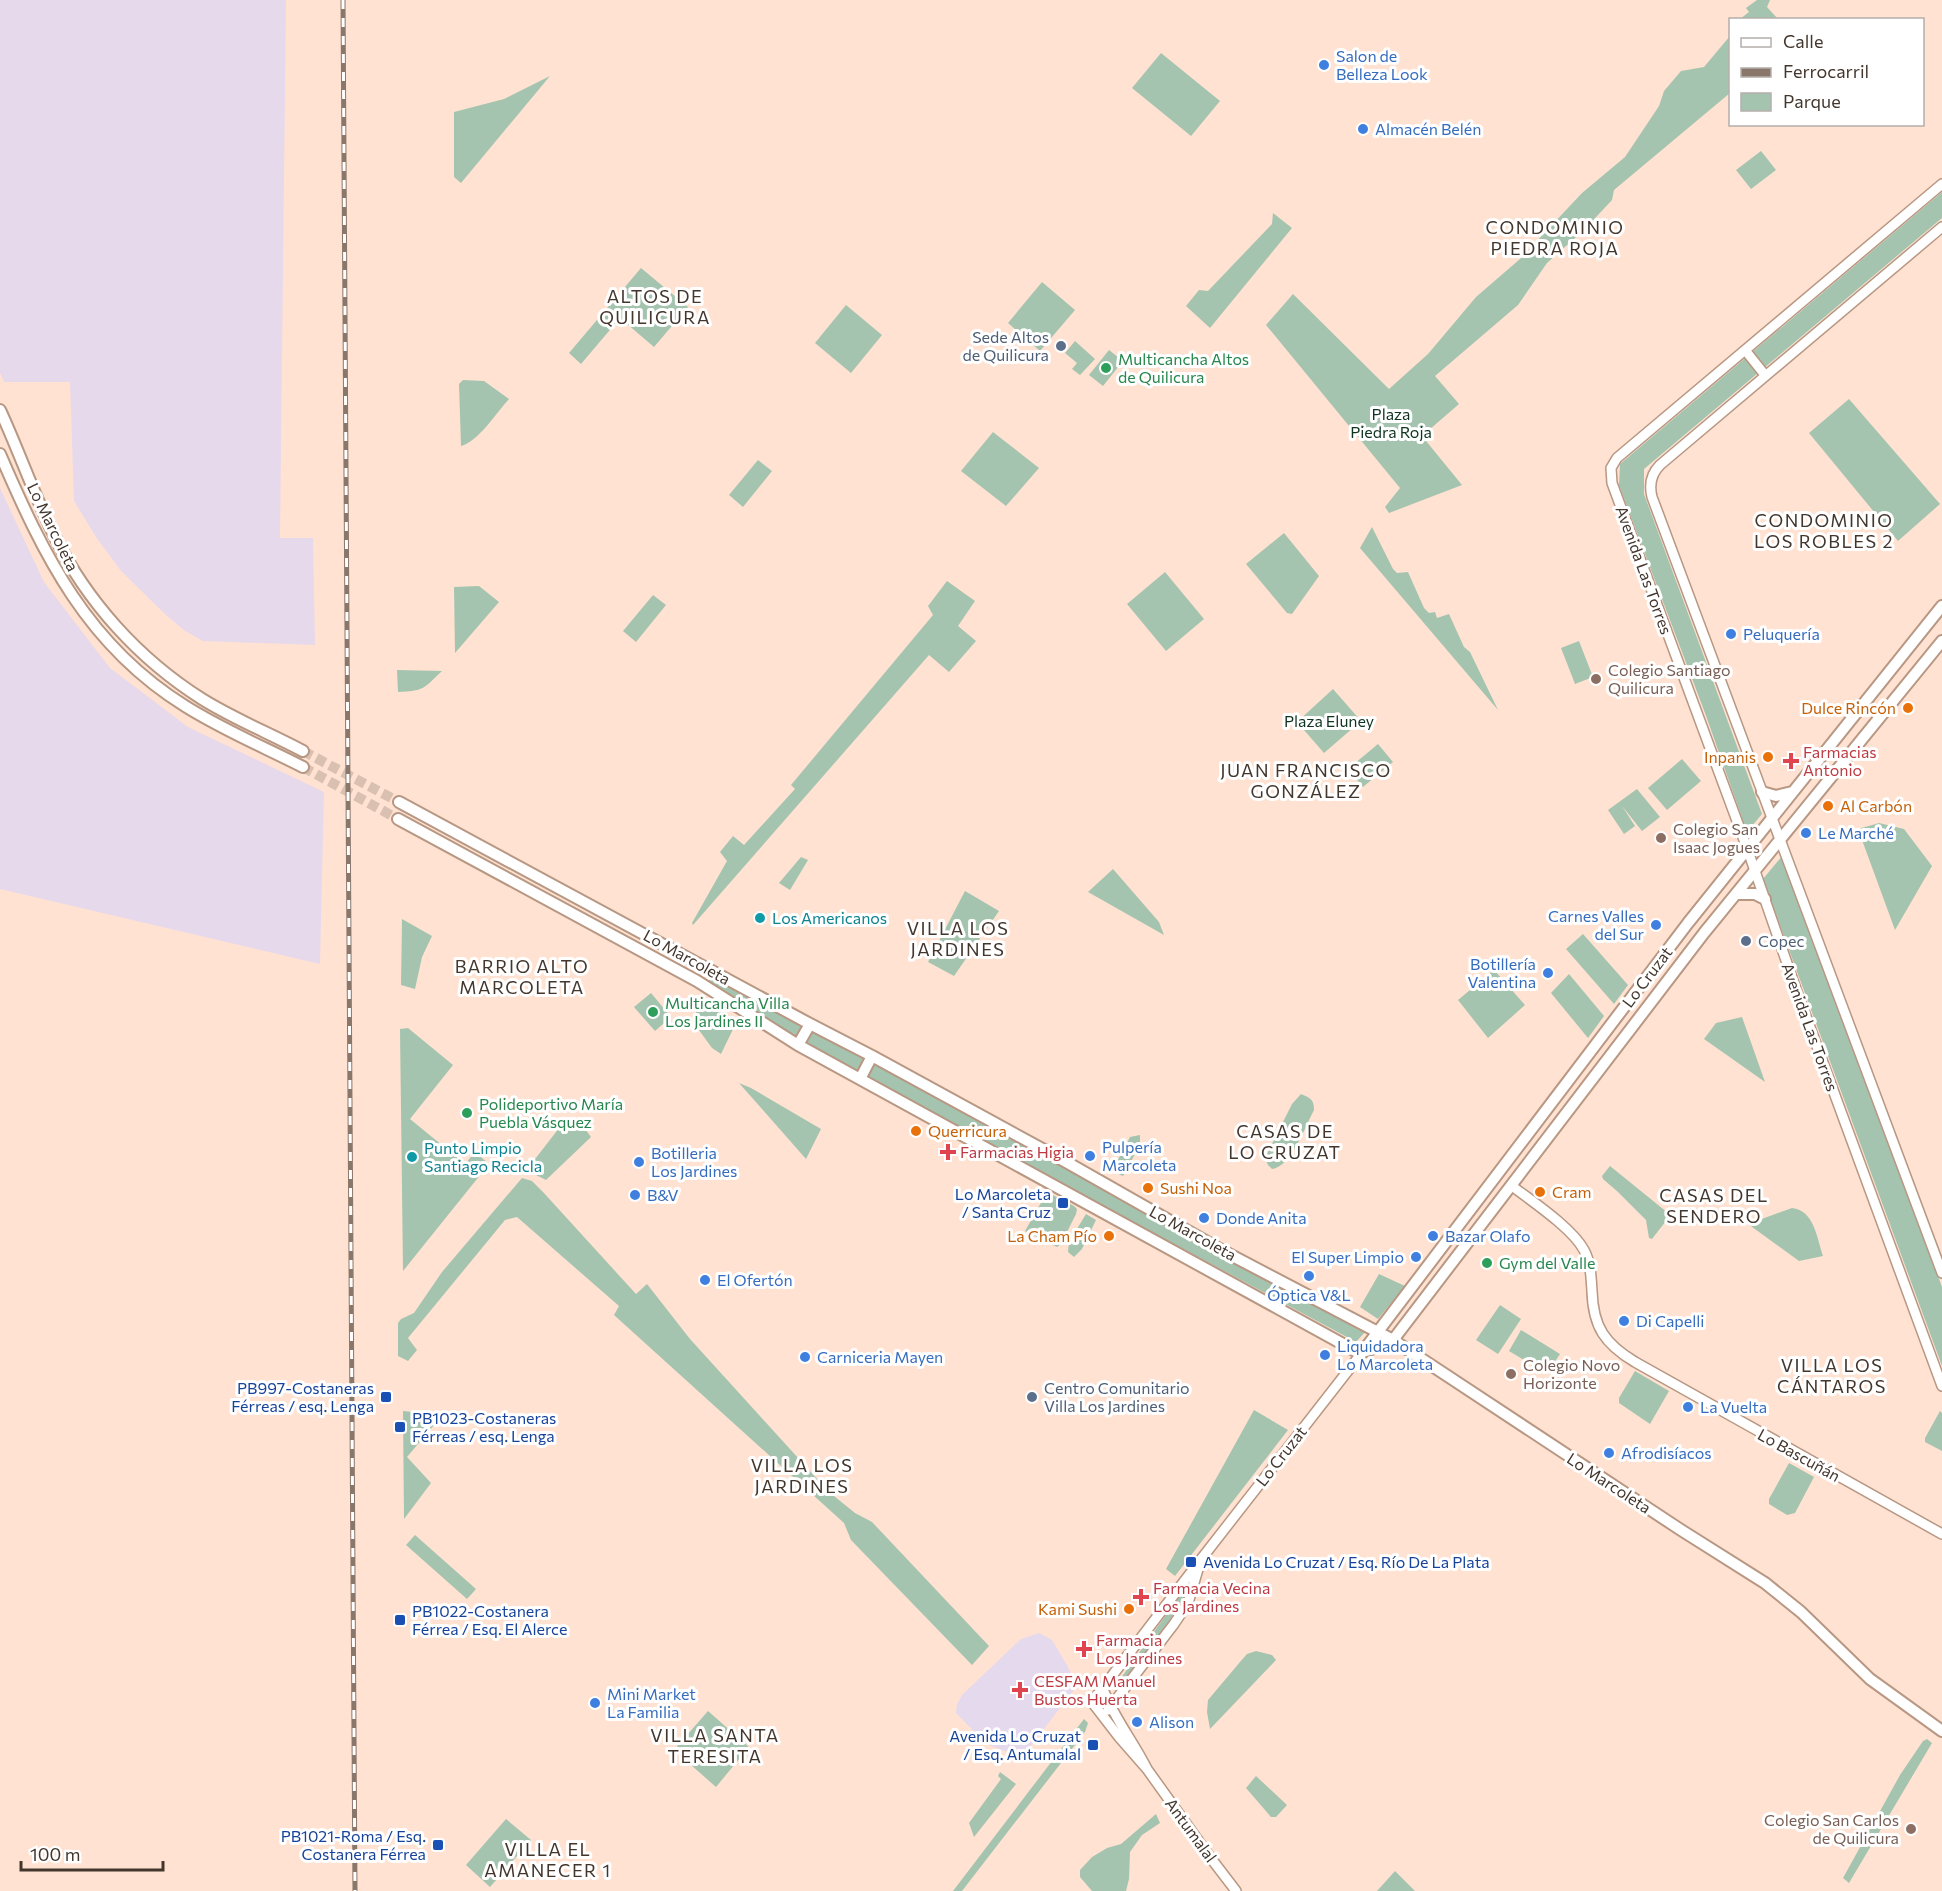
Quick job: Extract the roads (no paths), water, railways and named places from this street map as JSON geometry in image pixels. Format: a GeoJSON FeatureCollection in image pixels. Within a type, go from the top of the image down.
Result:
{"type":"FeatureCollection","features":[{"type":"Feature","properties":{"kind":"main road","name":"Lo Marcoleta"},"geometry":{"type":"LineString","coordinates":[[0,410],[3,422],[54,536],[79,579],[114,624],[143,653],[188,690],[224,712],[303,751]]}},
{"type":"Feature","properties":{"kind":"main road","name":"Lo Marcoleta"},"geometry":{"type":"LineString","coordinates":[[0,454],[22,505],[55,569],[81,610],[113,646],[146,678],[183,705],[222,728],[303,767]]}},
{"type":"Feature","properties":{"kind":"main road","name":"Lo Cruzat"},"geometry":{"type":"LineString","coordinates":[[1361,1354],[1651,970],[1942,606]]}},
{"type":"Feature","properties":{"kind":"main road","name":"Lo Cruzat"},"geometry":{"type":"LineString","coordinates":[[1361,1354],[1393,1340],[1736,894],[1942,641]]}},
{"type":"Feature","properties":{"kind":"main road"},"geometry":{"type":"LineString","coordinates":[[1762,792],[1776,796],[1793,792]]}},
{"type":"Feature","properties":{"kind":"main road","name":"Lo Marcoleta"},"geometry":{"type":"LineString","coordinates":[[399,802],[872,1056],[1225,1252],[1393,1340],[1765,1583],[1794,1606],[1870,1679],[1942,1731]]}},
{"type":"Feature","properties":{"kind":"main road","name":"Lo Marcoleta"},"geometry":{"type":"LineString","coordinates":[[398,819],[697,981],[798,1045],[1361,1354]]}},
{"type":"Feature","properties":{"kind":"main road"},"geometry":{"type":"LineString","coordinates":[[1736,894],[1755,894],[1765,899]]}},
{"type":"Feature","properties":{"kind":"main road"},"geometry":{"type":"LineString","coordinates":[[798,1045],[810,1024]]}},
{"type":"Feature","properties":{"kind":"main road"},"geometry":{"type":"LineString","coordinates":[[860,1079],[872,1056]]}},
{"type":"Feature","properties":{"kind":"main road"},"geometry":{"type":"LineString","coordinates":[[1534,1127],[1543,1129],[1549,1138]]}},
{"type":"Feature","properties":{"kind":"street","name":"Avenida Las Torres"},"geometry":{"type":"LineString","coordinates":[[1942,184],[1617,458],[1610,473],[1942,1386]]}},
{"type":"Feature","properties":{"kind":"street","name":"Avenida Las Torres"},"geometry":{"type":"LineString","coordinates":[[1942,227],[1659,465],[1652,477],[1651,487],[1666,534],[1942,1273]]}},
{"type":"Feature","properties":{"kind":"street"},"geometry":{"type":"LineString","coordinates":[[1745,350],[1765,375]]}},
{"type":"Feature","properties":{"kind":"street","name":"Lo Bascuñán"},"geometry":{"type":"LineString","coordinates":[[1512,1186],[1566,1229],[1582,1247],[1590,1269],[1594,1316],[1602,1334],[1616,1349],[1942,1534]]}},
{"type":"Feature","properties":{"kind":"street","name":"Lo Cruzat"},"geometry":{"type":"LineString","coordinates":[[1092,1702],[1361,1354]]}},
{"type":"Feature","properties":{"kind":"street","name":"Lo Cruzat"},"geometry":{"type":"LineString","coordinates":[[1103,1717],[1188,1603],[1202,1558]]}},
{"type":"Feature","properties":{"kind":"street","name":"Antumalal"},"geometry":{"type":"LineString","coordinates":[[1103,1689],[1110,1708],[1147,1768],[1236,1891]]}},
{"type":"Feature","properties":{"kind":"street","name":"Antumalal"},"geometry":{"type":"LineString","coordinates":[[1092,1702],[1131,1752],[1147,1768]]}},
{"type":"Feature","properties":{"kind":"tunnel"},"geometry":{"type":"LineString","coordinates":[[303,751],[399,802]]}},
{"type":"Feature","properties":{"kind":"tunnel"},"geometry":{"type":"LineString","coordinates":[[303,767],[398,819]]}},
{"type":"Feature","properties":{"kind":"railway"},"geometry":{"type":"LineString","coordinates":[[343,0],[355,1891]]}},
{"type":"Feature","properties":{"kind":"place","name":"Salon de Belleza Look"},"geometry":{"type":"Point","coordinates":[1324,65]}},
{"type":"Feature","properties":{"kind":"place","name":"Almacén Belén"},"geometry":{"type":"Point","coordinates":[1363,129]}},
{"type":"Feature","properties":{"kind":"place","name":"Sede Altos de Quilicura"},"geometry":{"type":"Point","coordinates":[1061,346]}},
{"type":"Feature","properties":{"kind":"place","name":"Multicancha Altos de Quilicura"},"geometry":{"type":"Point","coordinates":[1106,368]}},
{"type":"Feature","properties":{"kind":"place","name":"Peluquería"},"geometry":{"type":"Point","coordinates":[1731,634]}},
{"type":"Feature","properties":{"kind":"place","name":"Colegio Santiago Quilicura"},"geometry":{"type":"Point","coordinates":[1596,679]}},
{"type":"Feature","properties":{"kind":"place","name":"Dulce Rincón"},"geometry":{"type":"Point","coordinates":[1908,708]}},
{"type":"Feature","properties":{"kind":"place","name":"Inpanis"},"geometry":{"type":"Point","coordinates":[1768,757]}},
{"type":"Feature","properties":{"kind":"place","name":"Farmacias Antonio"},"geometry":{"type":"Point","coordinates":[1791,761]}},
{"type":"Feature","properties":{"kind":"place","name":"Al Carbón"},"geometry":{"type":"Point","coordinates":[1828,806]}},
{"type":"Feature","properties":{"kind":"place","name":"Le Marché"},"geometry":{"type":"Point","coordinates":[1806,833]}},
{"type":"Feature","properties":{"kind":"place","name":"Colegio San Isaac Jogues"},"geometry":{"type":"Point","coordinates":[1661,838]}},
{"type":"Feature","properties":{"kind":"place","name":"Los Americanos"},"geometry":{"type":"Point","coordinates":[760,918]}},
{"type":"Feature","properties":{"kind":"place","name":"Carnes Valles del Sur"},"geometry":{"type":"Point","coordinates":[1656,925]}},
{"type":"Feature","properties":{"kind":"place","name":"Copec"},"geometry":{"type":"Point","coordinates":[1746,941]}},
{"type":"Feature","properties":{"kind":"place","name":"Botillería Valentina"},"geometry":{"type":"Point","coordinates":[1548,973]}},
{"type":"Feature","properties":{"kind":"place","name":"Multicancha Villa Los Jardines II"},"geometry":{"type":"Point","coordinates":[653,1012]}},
{"type":"Feature","properties":{"kind":"place","name":"Polideportivo María Puebla Vásquez"},"geometry":{"type":"Point","coordinates":[467,1113]}},
{"type":"Feature","properties":{"kind":"place","name":"Querricura"},"geometry":{"type":"Point","coordinates":[916,1131]}},
{"type":"Feature","properties":{"kind":"place","name":"Farmacias Higia"},"geometry":{"type":"Point","coordinates":[948,1152]}},
{"type":"Feature","properties":{"kind":"place","name":"Pulpería Marcoleta"},"geometry":{"type":"Point","coordinates":[1090,1156]}},
{"type":"Feature","properties":{"kind":"place","name":"Punto Limpio Santiago Recicla"},"geometry":{"type":"Point","coordinates":[412,1157]}},
{"type":"Feature","properties":{"kind":"place","name":"Botilleria Los Jardines"},"geometry":{"type":"Point","coordinates":[639,1162]}},
{"type":"Feature","properties":{"kind":"place","name":"Sushi Noa"},"geometry":{"type":"Point","coordinates":[1148,1188]}},
{"type":"Feature","properties":{"kind":"place","name":"Cram"},"geometry":{"type":"Point","coordinates":[1540,1192]}},
{"type":"Feature","properties":{"kind":"place","name":"B&V"},"geometry":{"type":"Point","coordinates":[635,1195]}},
{"type":"Feature","properties":{"kind":"place","name":"Lo Marcoleta / Santa Cruz"},"geometry":{"type":"Point","coordinates":[1063,1203]}},
{"type":"Feature","properties":{"kind":"place","name":"Donde Anita"},"geometry":{"type":"Point","coordinates":[1204,1218]}},
{"type":"Feature","properties":{"kind":"place","name":"La Cham Pío"},"geometry":{"type":"Point","coordinates":[1109,1236]}},
{"type":"Feature","properties":{"kind":"place","name":"Bazar Olafo"},"geometry":{"type":"Point","coordinates":[1433,1236]}},
{"type":"Feature","properties":{"kind":"place","name":"El Super Limpio"},"geometry":{"type":"Point","coordinates":[1416,1257]}},
{"type":"Feature","properties":{"kind":"place","name":"Gym del Valle"},"geometry":{"type":"Point","coordinates":[1487,1263]}},
{"type":"Feature","properties":{"kind":"place","name":"Óptica V&L"},"geometry":{"type":"Point","coordinates":[1309,1276]}},
{"type":"Feature","properties":{"kind":"place","name":"El Ofertón"},"geometry":{"type":"Point","coordinates":[705,1280]}},
{"type":"Feature","properties":{"kind":"place","name":"Di Capelli"},"geometry":{"type":"Point","coordinates":[1624,1321]}},
{"type":"Feature","properties":{"kind":"place","name":"Liquidadora Lo Marcoleta"},"geometry":{"type":"Point","coordinates":[1325,1355]}},
{"type":"Feature","properties":{"kind":"place","name":"Carniceria Mayen"},"geometry":{"type":"Point","coordinates":[805,1357]}},
{"type":"Feature","properties":{"kind":"place","name":"Colegio Novo Horizonte"},"geometry":{"type":"Point","coordinates":[1511,1374]}},
{"type":"Feature","properties":{"kind":"place","name":"PB997-Costaneras Férreas / esq. Lenga"},"geometry":{"type":"Point","coordinates":[386,1397]}},
{"type":"Feature","properties":{"kind":"place","name":"Centro Comunitario Villa Los Jardines"},"geometry":{"type":"Point","coordinates":[1032,1397]}},
{"type":"Feature","properties":{"kind":"place","name":"La Vuelta"},"geometry":{"type":"Point","coordinates":[1688,1407]}},
{"type":"Feature","properties":{"kind":"place","name":"PB1023-Costaneras Férreas / esq. Lenga"},"geometry":{"type":"Point","coordinates":[400,1427]}},
{"type":"Feature","properties":{"kind":"place","name":"Afrodisíacos"},"geometry":{"type":"Point","coordinates":[1609,1453]}},
{"type":"Feature","properties":{"kind":"place","name":"Avenida Lo Cruzat / Esq. Río De La Plata"},"geometry":{"type":"Point","coordinates":[1191,1562]}},
{"type":"Feature","properties":{"kind":"place","name":"Farmacia Vecina Los Jardines"},"geometry":{"type":"Point","coordinates":[1141,1597]}},
{"type":"Feature","properties":{"kind":"place","name":"Kami Sushi"},"geometry":{"type":"Point","coordinates":[1129,1609]}},
{"type":"Feature","properties":{"kind":"place","name":"PB1022-Costanera Férrea / Esq. El Alerce"},"geometry":{"type":"Point","coordinates":[400,1620]}},
{"type":"Feature","properties":{"kind":"place","name":"Farmacia Los Jardines"},"geometry":{"type":"Point","coordinates":[1084,1649]}},
{"type":"Feature","properties":{"kind":"place","name":"CESFAM Manuel Bustos Huerta"},"geometry":{"type":"Point","coordinates":[1020,1690]}},
{"type":"Feature","properties":{"kind":"place","name":"Mini Market La Familia"},"geometry":{"type":"Point","coordinates":[595,1703]}},
{"type":"Feature","properties":{"kind":"place","name":"Alison"},"geometry":{"type":"Point","coordinates":[1137,1722]}},
{"type":"Feature","properties":{"kind":"place","name":"Avenida Lo Cruzat / Esq. Antumalal"},"geometry":{"type":"Point","coordinates":[1093,1745]}},
{"type":"Feature","properties":{"kind":"place","name":"Colegio San Carlos de Quilicura"},"geometry":{"type":"Point","coordinates":[1911,1829]}},
{"type":"Feature","properties":{"kind":"place","name":"PB1021-Roma / Esq. Costanera Férrea"},"geometry":{"type":"Point","coordinates":[438,1845]}},
{"type":"Feature","properties":{"kind":"district","name":"CONDOMINIO PIEDRA ROJA"},"geometry":{"type":"Point","coordinates":[1555,238]}},
{"type":"Feature","properties":{"kind":"district","name":"ALTOS DE QUILICURA"},"geometry":{"type":"Point","coordinates":[655,307]}},
{"type":"Feature","properties":{"kind":"district","name":"CONDOMINIO LOS ROBLES 2"},"geometry":{"type":"Point","coordinates":[1824,531]}},
{"type":"Feature","properties":{"kind":"district","name":"JUAN FRANCISCO GONZÁLEZ"},"geometry":{"type":"Point","coordinates":[1306,781]}},
{"type":"Feature","properties":{"kind":"district","name":"VILLA LOS JARDINES"},"geometry":{"type":"Point","coordinates":[958,939]}},
{"type":"Feature","properties":{"kind":"district","name":"BARRIO ALTO MARCOLETA"},"geometry":{"type":"Point","coordinates":[522,977]}},
{"type":"Feature","properties":{"kind":"district","name":"CASAS DE LO CRUZAT"},"geometry":{"type":"Point","coordinates":[1285,1142]}},
{"type":"Feature","properties":{"kind":"district","name":"CASAS DEL SENDERO"},"geometry":{"type":"Point","coordinates":[1714,1206]}},
{"type":"Feature","properties":{"kind":"district","name":"VILLA LOS CÁNTAROS"},"geometry":{"type":"Point","coordinates":[1832,1376]}},
{"type":"Feature","properties":{"kind":"district","name":"VILLA LOS JARDINES"},"geometry":{"type":"Point","coordinates":[802,1476]}},
{"type":"Feature","properties":{"kind":"district","name":"VILLA SANTA TERESITA"},"geometry":{"type":"Point","coordinates":[715,1746]}},
{"type":"Feature","properties":{"kind":"district","name":"VILLA EL AMANECER 1"},"geometry":{"type":"Point","coordinates":[548,1860]}},
{"type":"Feature","properties":{"kind":"park label","name":"Plaza Piedra Roja"},"geometry":{"type":"Point","coordinates":[1391,423]}},
{"type":"Feature","properties":{"kind":"park label","name":"Plaza Eluney"},"geometry":{"type":"Point","coordinates":[1329,721]}}]}
